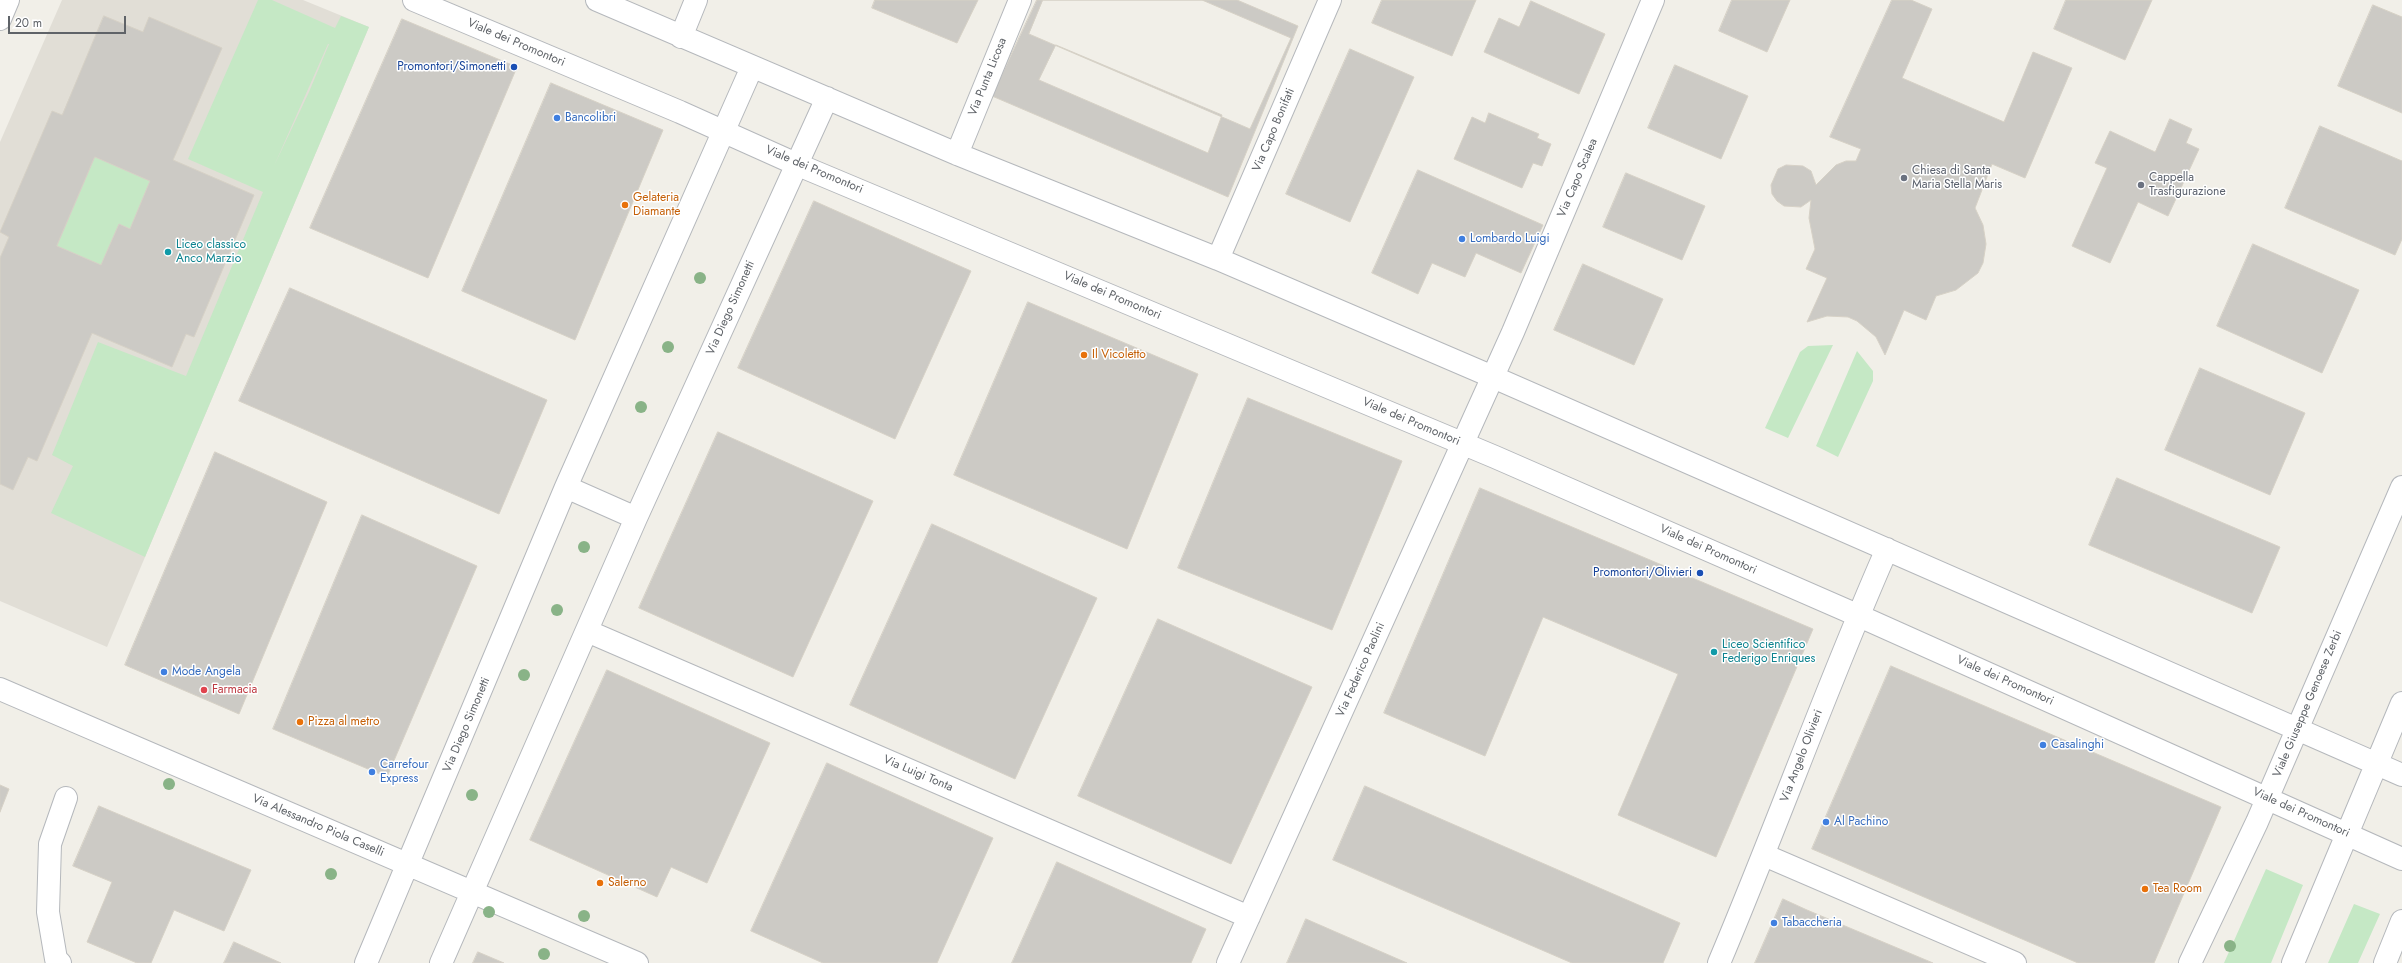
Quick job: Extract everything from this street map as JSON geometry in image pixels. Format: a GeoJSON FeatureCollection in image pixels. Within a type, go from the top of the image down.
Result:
{"type":"FeatureCollection","features":[{"type":"Feature","properties":{"kind":"street"},"geometry":{"type":"LineString","coordinates":[[0,19],[8,0]]}},
{"type":"Feature","properties":{"kind":"street","name":"Viale dei Promontori"},"geometry":{"type":"LineString","coordinates":[[414,0],[723,130],[796,164],[1464,444],[1857,615],[2402,859]]}},
{"type":"Feature","properties":{"kind":"street"},"geometry":{"type":"LineString","coordinates":[[597,0],[752,68],[827,98],[957,154],[1218,260],[1493,378],[1887,548],[2402,775]]}},
{"type":"Feature","properties":{"kind":"street"},"geometry":{"type":"LineString","coordinates":[[680,37],[696,0]]}},
{"type":"Feature","properties":{"kind":"street","name":"Via Punta Licosa"},"geometry":{"type":"LineString","coordinates":[[957,154],[1020,0]]}},
{"type":"Feature","properties":{"kind":"street","name":"Via Capo Bonifati"},"geometry":{"type":"LineString","coordinates":[[1218,260],[1330,0]]}},
{"type":"Feature","properties":{"kind":"street","name":"Via Capo Scalea"},"geometry":{"type":"LineString","coordinates":[[1493,378],[1653,0]]}},
{"type":"Feature","properties":{"kind":"street","name":"Via Diego Simonetti"},"geometry":{"type":"LineString","coordinates":[[366,963],[409,864],[566,487],[723,130],[752,68]]}},
{"type":"Feature","properties":{"kind":"street","name":"Via Diego Simonetti"},"geometry":{"type":"LineString","coordinates":[[441,963],[636,518],[827,98]]}},
{"type":"Feature","properties":{"kind":"street","name":"Via Federico Paolini"},"geometry":{"type":"LineString","coordinates":[[1228,963],[1493,378]]}},
{"type":"Feature","properties":{"kind":"street"},"geometry":{"type":"LineString","coordinates":[[566,487],[636,518]]}},
{"type":"Feature","properties":{"kind":"street","name":"Viale Giuseppe Genoese Zerbi"},"geometry":{"type":"LineString","coordinates":[[2190,963],[2267,798],[2402,487]]}},
{"type":"Feature","properties":{"kind":"street","name":"Via Angelo Olivieri"},"geometry":{"type":"LineString","coordinates":[[1719,963],[1764,855],[1857,615],[1887,548]]}},
{"type":"Feature","properties":{"kind":"street","name":"Via Luigi Tonta"},"geometry":{"type":"LineString","coordinates":[[587,631],[1248,917]]}},
{"type":"Feature","properties":{"kind":"street","name":"Via Alessandro Piola Caselli"},"geometry":{"type":"LineString","coordinates":[[0,689],[637,963]]}},
{"type":"Feature","properties":{"kind":"street"},"geometry":{"type":"LineString","coordinates":[[2293,963],[2402,702]]}},
{"type":"Feature","properties":{"kind":"street"},"geometry":{"type":"LineString","coordinates":[[60,963],[56,960],[48,912],[50,844],[66,798]]}},
{"type":"Feature","properties":{"kind":"street"},"geometry":{"type":"LineString","coordinates":[[1764,855],[2015,963]]}},
{"type":"Feature","properties":{"kind":"street"},"geometry":{"type":"LineString","coordinates":[[2385,963],[2402,921]]}},
{"type":"Feature","properties":{"kind":"shaded area"},"geometry":{"type":"Polygon","coordinates":[[[62,0],[303,0],[369,27],[107,647],[0,601],[0,142],[62,0]]]}},
{"type":"Feature","properties":{"kind":"green space"},"geometry":{"type":"Polygon","coordinates":[[[258,0],[272,0],[335,28],[341,16],[369,27],[145,557],[51,513],[73,466],[52,455],[98,342],[186,376],[263,192],[188,159],[258,0]],[[329,44],[274,166],[309,92],[329,44]]]}},
{"type":"Feature","properties":{"kind":"green space"},"geometry":{"type":"Polygon","coordinates":[[[95,157],[150,181],[130,229],[119,224],[101,265],[57,246],[95,157]]]}},
{"type":"Feature","properties":{"kind":"green space"},"geometry":{"type":"Polygon","coordinates":[[[1833,345],[1788,438],[1765,428],[1800,352],[1808,346],[1833,345]]]}},
{"type":"Feature","properties":{"kind":"green space"},"geometry":{"type":"Polygon","coordinates":[[[1857,351],[1873,371],[1873,381],[1838,457],[1816,446],[1857,351]]]}},
{"type":"Feature","properties":{"kind":"green space"},"geometry":{"type":"Polygon","coordinates":[[[2266,869],[2303,885],[2271,963],[2224,963],[2266,869]]]}},
{"type":"Feature","properties":{"kind":"green space"},"geometry":{"type":"Polygon","coordinates":[[[2354,904],[2380,914],[2358,963],[2328,963],[2354,904]]]}},
{"type":"Feature","properties":{"kind":"building"},"geometry":{"type":"Polygon","coordinates":[[[875,0],[978,0],[957,43],[872,8],[875,0]]]}},
{"type":"Feature","properties":{"kind":"building"},"geometry":{"type":"Polygon","coordinates":[[[1037,0],[1237,0],[1298,26],[1228,197],[992,96],[1037,0]]]}},
{"type":"Feature","properties":{"kind":"building"},"geometry":{"type":"Polygon","coordinates":[[[1043,0],[1202,0],[1291,38],[1250,129],[1029,34],[1043,0]]]}},
{"type":"Feature","properties":{"kind":"building"},"geometry":{"type":"Polygon","coordinates":[[[1382,0],[1476,0],[1452,56],[1372,23],[1382,0]]]}},
{"type":"Feature","properties":{"kind":"building"},"geometry":{"type":"Polygon","coordinates":[[[1732,0],[1790,0],[1767,52],[1719,31],[1732,0]]]}},
{"type":"Feature","properties":{"kind":"building","name":"Chiesa di Santa Maria Stella Maris"},"geometry":{"type":"Polygon","coordinates":[[[1892,0],[1911,0],[1932,9],[1902,78],[2004,122],[2033,52],[2072,68],[2025,178],[1992,164],[1975,208],[1983,225],[1986,244],[1983,263],[1978,273],[1956,290],[1936,296],[1926,320],[1904,310],[1885,355],[1876,337],[1857,321],[1848,317],[1827,316],[1807,322],[1827,278],[1806,269],[1815,249],[1809,218],[1811,200],[1801,207],[1784,206],[1777,201],[1772,194],[1771,185],[1778,169],[1786,165],[1803,166],[1811,171],[1816,185],[1836,165],[1846,161],[1856,161],[1861,149],[1830,137],[1892,0]]]}},
{"type":"Feature","properties":{"kind":"building"},"geometry":{"type":"Polygon","coordinates":[[[2066,0],[2152,0],[2125,60],[2054,29],[2066,0]]]}},
{"type":"Feature","properties":{"kind":"building"},"geometry":{"type":"Polygon","coordinates":[[[1531,1],[1605,34],[1579,94],[1484,52],[1499,18],[1519,27],[1531,1]]]}},
{"type":"Feature","properties":{"kind":"building"},"geometry":{"type":"Polygon","coordinates":[[[2373,5],[2402,17],[2402,113],[2338,86],[2373,5]]]}},
{"type":"Feature","properties":{"kind":"building","name":"Liceo classico Anco Marzio"},"geometry":{"type":"Polygon","coordinates":[[[104,16],[143,32],[149,17],[222,48],[173,160],[254,195],[194,337],[186,334],[172,367],[92,333],[37,461],[28,457],[13,490],[0,484],[0,258],[9,237],[0,232],[52,111],[62,115],[104,16]],[[95,157],[57,246],[101,265],[119,224],[130,229],[150,181],[95,157]]]}},
{"type":"Feature","properties":{"kind":"building"},"geometry":{"type":"Polygon","coordinates":[[[402,19],[517,67],[428,278],[310,228],[402,19]]]}},
{"type":"Feature","properties":{"kind":"building"},"geometry":{"type":"Polygon","coordinates":[[[1056,45],[1222,115],[1208,153],[1039,80],[1056,45]]]}},
{"type":"Feature","properties":{"kind":"building"},"geometry":{"type":"Polygon","coordinates":[[[1350,49],[1414,77],[1350,222],[1286,194],[1350,49]]]}},
{"type":"Feature","properties":{"kind":"building"},"geometry":{"type":"Polygon","coordinates":[[[1675,65],[1748,96],[1721,159],[1648,128],[1675,65]]]}},
{"type":"Feature","properties":{"kind":"building"},"geometry":{"type":"Polygon","coordinates":[[[551,83],[663,130],[575,340],[462,291],[551,83]]]}},
{"type":"Feature","properties":{"kind":"building"},"geometry":{"type":"Polygon","coordinates":[[[1489,113],[1539,134],[1537,138],[1551,144],[1542,166],[1533,163],[1522,188],[1454,159],[1472,117],[1485,123],[1489,113]]]}},
{"type":"Feature","properties":{"kind":"building","name":"Cappella Trasfigurazione"},"geometry":{"type":"Polygon","coordinates":[[[2170,119],[2192,129],[2186,143],[2199,149],[2168,216],[2138,202],[2110,263],[2072,246],[2107,168],[2095,163],[2110,131],[2155,152],[2170,119]]]}},
{"type":"Feature","properties":{"kind":"building"},"geometry":{"type":"Polygon","coordinates":[[[2320,126],[2402,161],[2402,239],[2395,255],[2285,208],[2320,126]]]}},
{"type":"Feature","properties":{"kind":"building","name":"Lombardo Luigi"},"geometry":{"type":"Polygon","coordinates":[[[1418,170],[1543,225],[1521,273],[1476,253],[1465,277],[1432,263],[1418,294],[1372,273],[1418,170]]]}},
{"type":"Feature","properties":{"kind":"building"},"geometry":{"type":"Polygon","coordinates":[[[1626,173],[1705,206],[1682,260],[1603,227],[1626,173]]]}},
{"type":"Feature","properties":{"kind":"building"},"geometry":{"type":"Polygon","coordinates":[[[814,201],[971,271],[895,439],[738,368],[814,201]]]}},
{"type":"Feature","properties":{"kind":"building"},"geometry":{"type":"Polygon","coordinates":[[[2253,244],[2359,290],[2322,373],[2217,326],[2253,244]]]}},
{"type":"Feature","properties":{"kind":"building"},"geometry":{"type":"Polygon","coordinates":[[[1583,264],[1663,299],[1634,365],[1554,330],[1583,264]]]}},
{"type":"Feature","properties":{"kind":"building"},"geometry":{"type":"Polygon","coordinates":[[[290,288],[547,400],[499,514],[239,401],[290,288]]]}},
{"type":"Feature","properties":{"kind":"building"},"geometry":{"type":"Polygon","coordinates":[[[1028,302],[1198,374],[1127,549],[954,475],[1028,302]]]}},
{"type":"Feature","properties":{"kind":"building"},"geometry":{"type":"Polygon","coordinates":[[[2200,368],[2305,413],[2270,495],[2165,450],[2200,368]]]}},
{"type":"Feature","properties":{"kind":"building"},"geometry":{"type":"Polygon","coordinates":[[[1248,398],[1402,461],[1332,630],[1178,568],[1248,398]]]}},
{"type":"Feature","properties":{"kind":"building"},"geometry":{"type":"Polygon","coordinates":[[[718,432],[873,501],[793,677],[639,608],[718,432]]]}},
{"type":"Feature","properties":{"kind":"building"},"geometry":{"type":"Polygon","coordinates":[[[215,452],[327,502],[239,714],[125,665],[215,452]]]}},
{"type":"Feature","properties":{"kind":"building"},"geometry":{"type":"Polygon","coordinates":[[[2117,478],[2280,547],[2252,613],[2089,545],[2117,478]]]}},
{"type":"Feature","properties":{"kind":"building","name":"Liceo Scientifico Federigo Enriques"},"geometry":{"type":"Polygon","coordinates":[[[1480,488],[1813,629],[1716,857],[1618,815],[1678,674],[1543,617],[1485,756],[1384,713],[1480,488]]]}},
{"type":"Feature","properties":{"kind":"building"},"geometry":{"type":"Polygon","coordinates":[[[362,515],[477,566],[387,777],[273,729],[362,515]]]}},
{"type":"Feature","properties":{"kind":"building"},"geometry":{"type":"Polygon","coordinates":[[[932,524],[1097,598],[1015,779],[850,705],[932,524]]]}},
{"type":"Feature","properties":{"kind":"building"},"geometry":{"type":"Polygon","coordinates":[[[1158,619],[1312,687],[1231,864],[1078,796],[1158,619]]]}},
{"type":"Feature","properties":{"kind":"building"},"geometry":{"type":"Polygon","coordinates":[[[1891,666],[2221,807],[2154,963],[2078,963],[1812,849],[1891,666]]]}},
{"type":"Feature","properties":{"kind":"building"},"geometry":{"type":"Polygon","coordinates":[[[607,670],[770,743],[707,883],[671,867],[657,897],[530,840],[607,670]]]}},
{"type":"Feature","properties":{"kind":"building"},"geometry":{"type":"Polygon","coordinates":[[[827,763],[993,838],[937,963],[823,963],[751,931],[827,763]]]}},
{"type":"Feature","properties":{"kind":"building"},"geometry":{"type":"Polygon","coordinates":[[[0,785],[9,789],[0,812],[0,785]]]}},
{"type":"Feature","properties":{"kind":"building"},"geometry":{"type":"Polygon","coordinates":[[[1365,786],[1680,923],[1663,963],[1572,963],[1333,860],[1365,786]]]}},
{"type":"Feature","properties":{"kind":"building"},"geometry":{"type":"Polygon","coordinates":[[[99,806],[251,870],[224,931],[174,910],[151,963],[137,963],[87,942],[112,882],[73,866],[99,806]]]}},
{"type":"Feature","properties":{"kind":"building"},"geometry":{"type":"Polygon","coordinates":[[[1057,862],[1206,929],[1191,963],[1012,963],[1057,862]]]}},
{"type":"Feature","properties":{"kind":"building"},"geometry":{"type":"Polygon","coordinates":[[[1783,899],[1807,910],[1933,963],[1755,963],[1783,899]]]}},
{"type":"Feature","properties":{"kind":"building"},"geometry":{"type":"Polygon","coordinates":[[[1306,919],[1407,963],[1287,963],[1306,919]]]}},
{"type":"Feature","properties":{"kind":"building"},"geometry":{"type":"Polygon","coordinates":[[[234,942],[281,963],[224,963],[234,942]]]}},
{"type":"Feature","properties":{"kind":"building"},"geometry":{"type":"Polygon","coordinates":[[[478,952],[504,963],[473,963],[478,952]]]}},
{"type":"Feature","properties":{"kind":"place","name":"Promontori/Simonetti"},"geometry":{"type":"Point","coordinates":[514,67]}},
{"type":"Feature","properties":{"kind":"place","name":"Bancolibri"},"geometry":{"type":"Point","coordinates":[557,118]}},
{"type":"Feature","properties":{"kind":"place","name":"Chiesa di Santa Maria Stella Maris"},"geometry":{"type":"Point","coordinates":[1904,178]}},
{"type":"Feature","properties":{"kind":"place","name":"Cappella Trasfigurazione"},"geometry":{"type":"Point","coordinates":[2141,185]}},
{"type":"Feature","properties":{"kind":"place","name":"Gelateria Diamante"},"geometry":{"type":"Point","coordinates":[625,205]}},
{"type":"Feature","properties":{"kind":"place","name":"Lombardo Luigi"},"geometry":{"type":"Point","coordinates":[1462,239]}},
{"type":"Feature","properties":{"kind":"place","name":"Liceo classico Anco Marzio"},"geometry":{"type":"Point","coordinates":[168,252]}},
{"type":"Feature","properties":{"kind":"place","name":"Il Vicoletto"},"geometry":{"type":"Point","coordinates":[1084,355]}},
{"type":"Feature","properties":{"kind":"place","name":"Promontori/Olivieri"},"geometry":{"type":"Point","coordinates":[1700,573]}},
{"type":"Feature","properties":{"kind":"place","name":"Liceo Scientifico Federigo Enriques"},"geometry":{"type":"Point","coordinates":[1714,652]}},
{"type":"Feature","properties":{"kind":"place","name":"Mode Angela"},"geometry":{"type":"Point","coordinates":[164,672]}},
{"type":"Feature","properties":{"kind":"place","name":"Farmacia"},"geometry":{"type":"Point","coordinates":[204,690]}},
{"type":"Feature","properties":{"kind":"place","name":"Pizza al metro"},"geometry":{"type":"Point","coordinates":[300,722]}},
{"type":"Feature","properties":{"kind":"place","name":"Casalinghi"},"geometry":{"type":"Point","coordinates":[2043,745]}},
{"type":"Feature","properties":{"kind":"place","name":"Carrefour Express"},"geometry":{"type":"Point","coordinates":[372,772]}},
{"type":"Feature","properties":{"kind":"place","name":"Al Pachino"},"geometry":{"type":"Point","coordinates":[1826,822]}},
{"type":"Feature","properties":{"kind":"place","name":"Salerno"},"geometry":{"type":"Point","coordinates":[600,883]}},
{"type":"Feature","properties":{"kind":"place","name":"Tea Room"},"geometry":{"type":"Point","coordinates":[2145,889]}},
{"type":"Feature","properties":{"kind":"place","name":"Tabaccheria"},"geometry":{"type":"Point","coordinates":[1774,923]}}]}
